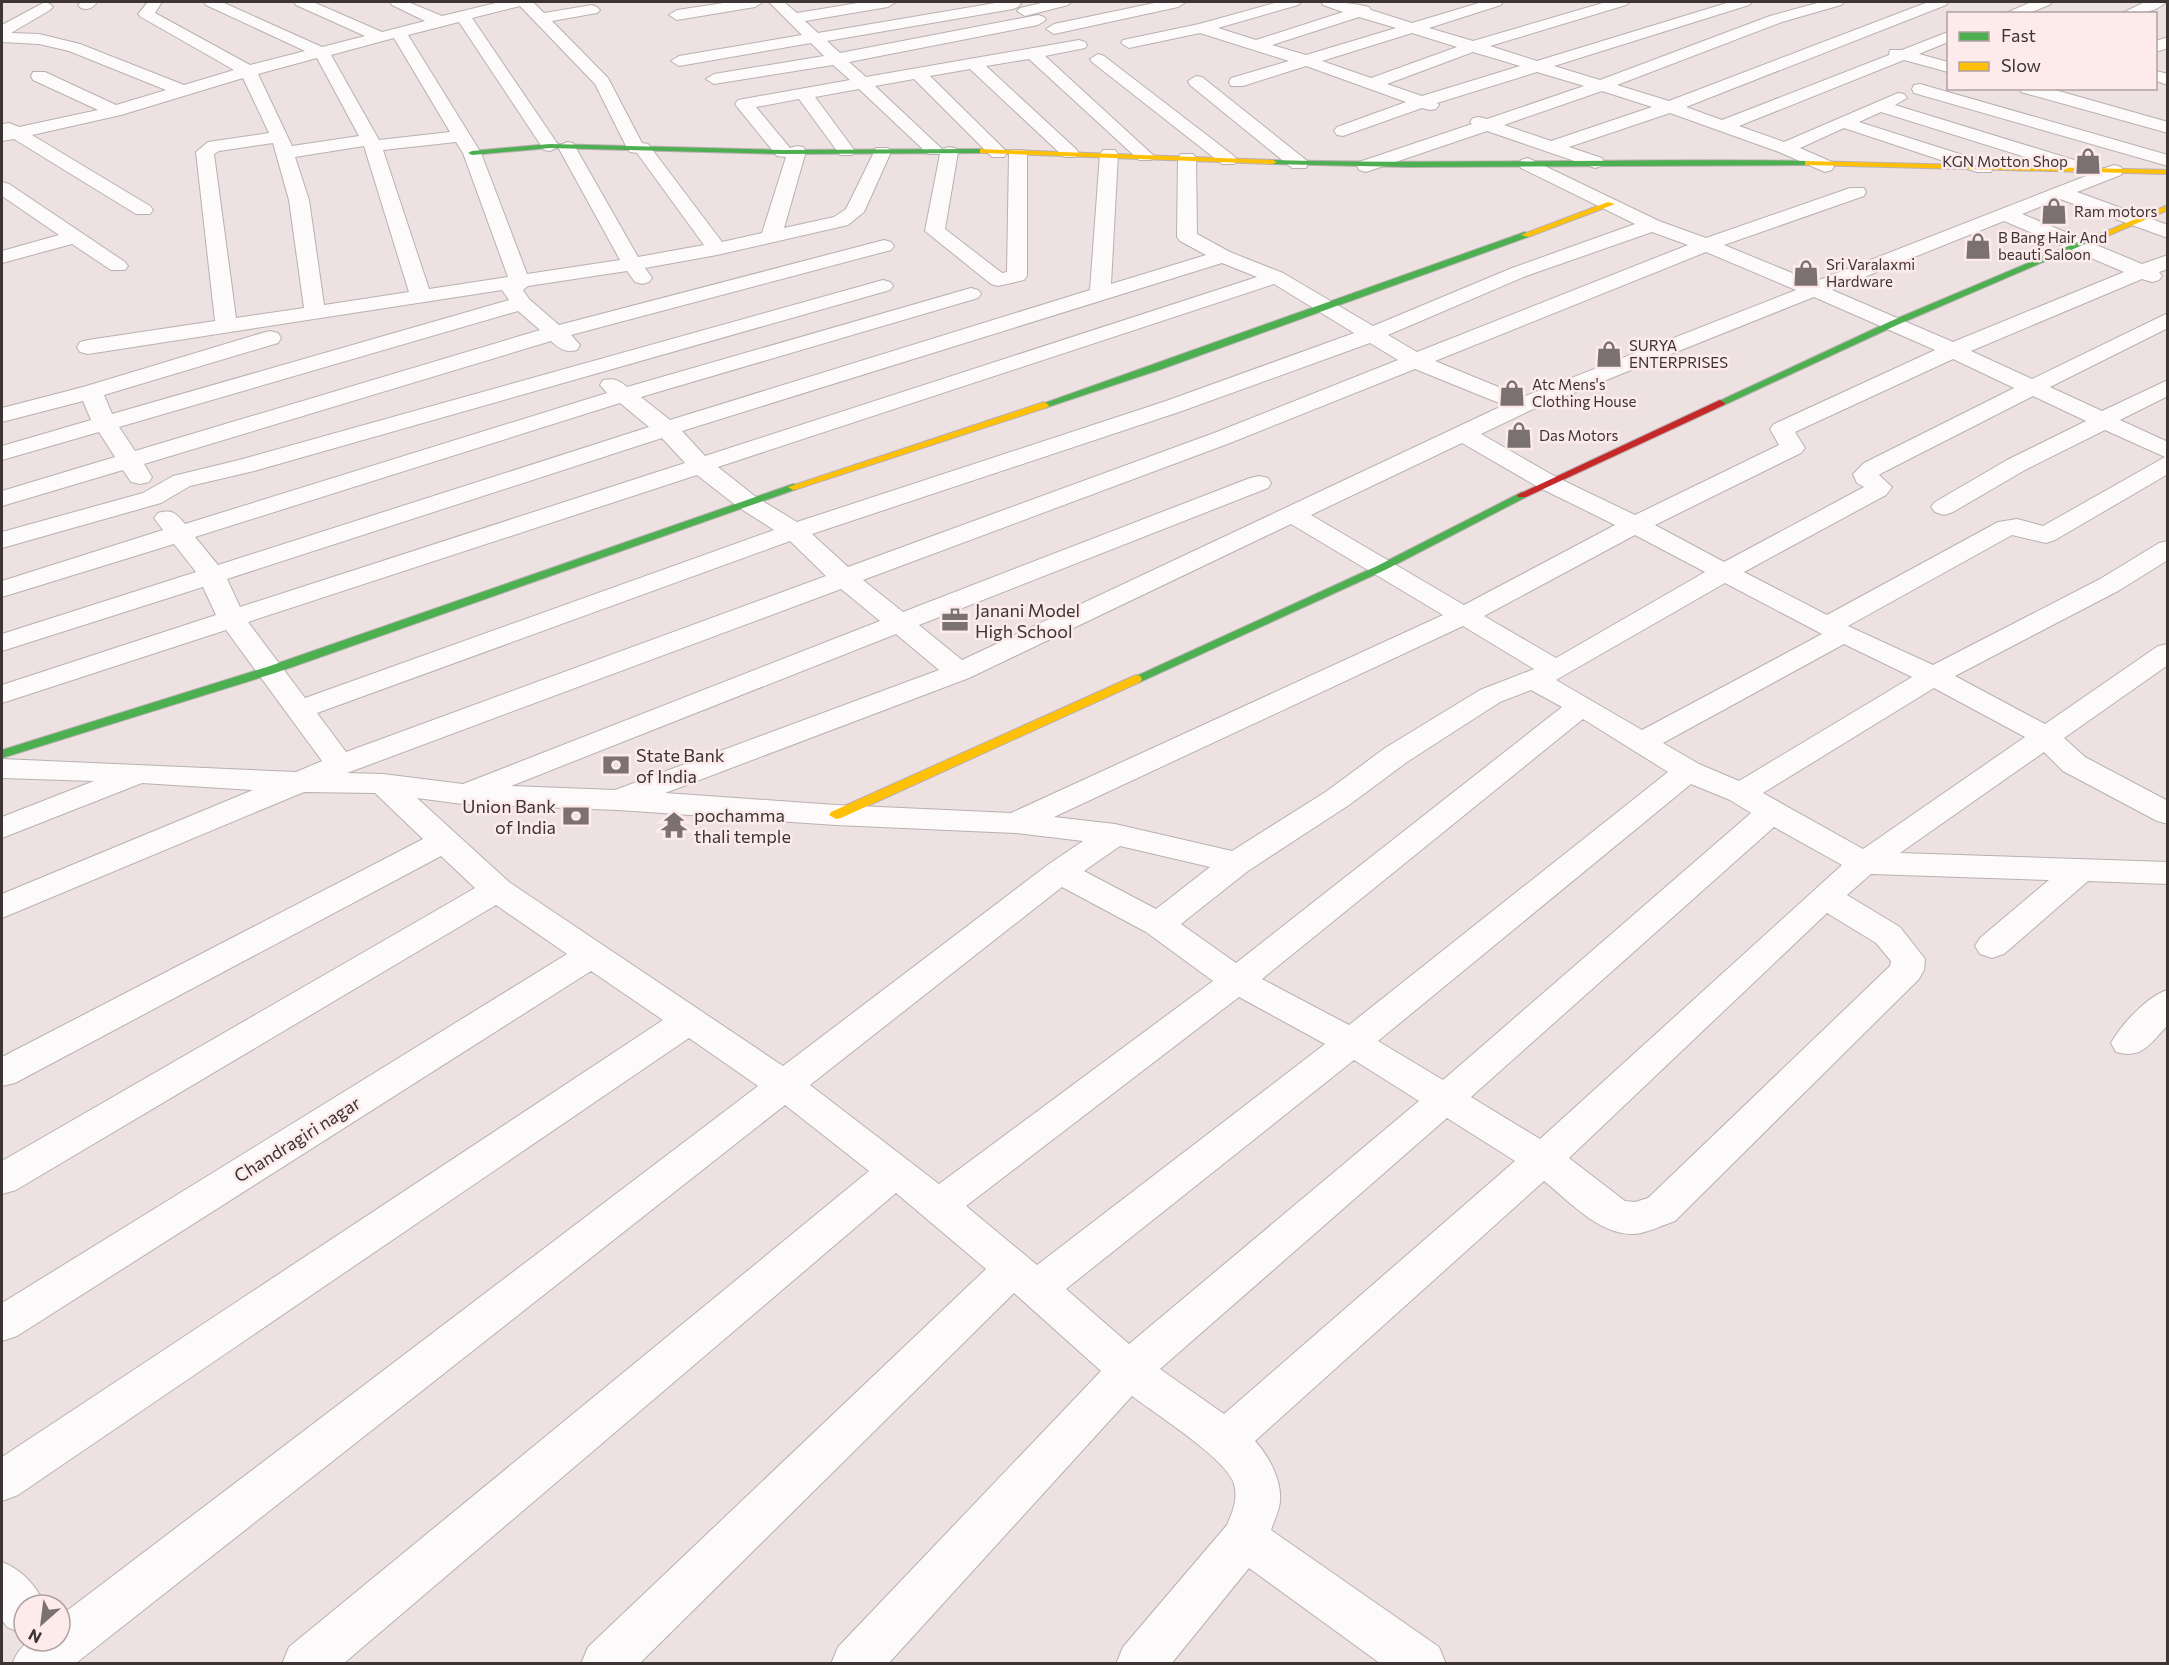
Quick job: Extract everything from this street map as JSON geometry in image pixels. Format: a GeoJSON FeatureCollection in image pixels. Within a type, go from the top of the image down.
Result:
{"type":"FeatureCollection","features":[{"type":"Feature","properties":{"kind":"street"},"geometry":{"type":"LineString","coordinates":[[155,2],[146,14],[249,71],[282,145],[299,200],[315,313]]}},
{"type":"Feature","properties":{"kind":"street"},"geometry":{"type":"LineString","coordinates":[[211,2],[322,53],[371,143],[421,298]]}},
{"type":"Feature","properties":{"kind":"street"},"geometry":{"type":"LineString","coordinates":[[302,2],[381,37]]}},
{"type":"Feature","properties":{"kind":"street"},"geometry":{"type":"LineString","coordinates":[[397,2],[439,21]]}},
{"type":"Feature","properties":{"kind":"street"},"geometry":{"type":"LineString","coordinates":[[9,135],[115,111],[181,90],[462,15],[493,4],[516,2]]}},
{"type":"Feature","properties":{"kind":"street"},"geometry":{"type":"LineString","coordinates":[[525,2],[602,82],[639,148],[717,249]]}},
{"type":"Feature","properties":{"kind":"street"},"geometry":{"type":"LineString","coordinates":[[677,15],[754,2]]}},
{"type":"Feature","properties":{"kind":"street"},"geometry":{"type":"LineString","coordinates":[[776,2],[863,83],[942,151]]}},
{"type":"Feature","properties":{"kind":"street"},"geometry":{"type":"LineString","coordinates":[[794,18],[888,2]]}},
{"type":"Feature","properties":{"kind":"street"},"geometry":{"type":"LineString","coordinates":[[679,61],[814,38],[1063,2]]}},
{"type":"Feature","properties":{"kind":"street"},"geometry":{"type":"LineString","coordinates":[[1054,29],[1178,2]]}},
{"type":"Feature","properties":{"kind":"street"},"geometry":{"type":"LineString","coordinates":[[1129,43],[1201,28],[1293,2]]}},
{"type":"Feature","properties":{"kind":"street"},"geometry":{"type":"LineString","coordinates":[[1328,2],[1540,66],[1598,87],[1670,107],[1785,148],[1825,166]]}},
{"type":"Feature","properties":{"kind":"street"},"geometry":{"type":"LineString","coordinates":[[1237,82],[1496,2]]}},
{"type":"Feature","properties":{"kind":"street"},"geometry":{"type":"LineString","coordinates":[[1373,84],[1474,46],[1621,2]]}},
{"type":"Feature","properties":{"kind":"street"},"geometry":{"type":"LineString","coordinates":[[1716,2],[1738,4],[1776,19],[1947,67]]}},
{"type":"Feature","properties":{"kind":"street"},"geometry":{"type":"LineString","coordinates":[[1366,166],[1598,87],[1776,19],[1836,2]]}},
{"type":"Feature","properties":{"kind":"street"},"geometry":{"type":"LineString","coordinates":[[1901,2],[1947,17]]}},
{"type":"Feature","properties":{"kind":"street"},"geometry":{"type":"LineString","coordinates":[[1551,147],[1670,107],[1920,8],[1941,2]]}},
{"type":"Feature","properties":{"kind":"street"},"geometry":{"type":"LineString","coordinates":[[2016,12],[2044,2]]}},
{"type":"Feature","properties":{"kind":"street"},"geometry":{"type":"LineString","coordinates":[[2132,12],[2158,2]]}},
{"type":"Feature","properties":{"kind":"street"},"geometry":{"type":"LineString","coordinates":[[1343,131],[1422,102],[1738,4]]}},
{"type":"Feature","properties":{"kind":"street"},"geometry":{"type":"LineString","coordinates":[[1256,45],[1381,5]]}},
{"type":"Feature","properties":{"kind":"street"},"geometry":{"type":"LineString","coordinates":[[2,31],[45,7]]}},
{"type":"Feature","properties":{"kind":"street"},"geometry":{"type":"LineString","coordinates":[[714,80],[837,59],[1021,9],[1079,45],[744,104],[790,152]]}},
{"type":"Feature","properties":{"kind":"street"},"geometry":{"type":"LineString","coordinates":[[541,18],[592,10]]}},
{"type":"Feature","properties":{"kind":"street"},"geometry":{"type":"LineString","coordinates":[[462,15],[559,146],[632,264],[662,304]]}},
{"type":"Feature","properties":{"kind":"street"},"geometry":{"type":"LineString","coordinates":[[1201,28],[1307,61],[1444,110]]}},
{"type":"Feature","properties":{"kind":"street"},"geometry":{"type":"LineString","coordinates":[[398,32],[467,144],[521,293],[590,368],[668,430],[700,465],[747,502],[794,531],[845,579],[959,672]]}},
{"type":"Feature","properties":{"kind":"street"},"geometry":{"type":"LineString","coordinates":[[1722,126],[1947,36]]}},
{"type":"Feature","properties":{"kind":"street"},"geometry":{"type":"LineString","coordinates":[[2,37],[30,38],[74,47],[181,90]]}},
{"type":"Feature","properties":{"kind":"street"},"geometry":{"type":"LineString","coordinates":[[11,51],[30,38]]}},
{"type":"Feature","properties":{"kind":"street"},"geometry":{"type":"LineString","coordinates":[[1033,54],[1145,156]]}},
{"type":"Feature","properties":{"kind":"street"},"geometry":{"type":"LineString","coordinates":[[1098,59],[1227,160]]}},
{"type":"Feature","properties":{"kind":"street"},"geometry":{"type":"LineString","coordinates":[[975,65],[1071,153]]}},
{"type":"Feature","properties":{"kind":"street"},"geometry":{"type":"LineString","coordinates":[[919,75],[998,153]]}},
{"type":"Feature","properties":{"kind":"street"},"geometry":{"type":"LineString","coordinates":[[39,76],[115,111]]}},
{"type":"Feature","properties":{"kind":"street"},"geometry":{"type":"LineString","coordinates":[[1785,148],[1947,76]]}},
{"type":"Feature","properties":{"kind":"street"},"geometry":{"type":"LineString","coordinates":[[1196,81],[1299,164]]}},
{"type":"Feature","properties":{"kind":"street"},"geometry":{"type":"LineString","coordinates":[[1920,89],[2168,161]]}},
{"type":"Feature","properties":{"kind":"street"},"geometry":{"type":"LineString","coordinates":[[2033,90],[2168,128]]}},
{"type":"Feature","properties":{"kind":"street"},"geometry":{"type":"LineString","coordinates":[[804,94],[846,151]]}},
{"type":"Feature","properties":{"kind":"street"},"geometry":{"type":"LineString","coordinates":[[1879,106],[2102,171]]}},
{"type":"Feature","properties":{"kind":"street"},"geometry":{"type":"LineString","coordinates":[[1465,117],[1595,162]]}},
{"type":"Feature","properties":{"kind":"street"},"geometry":{"type":"LineString","coordinates":[[2,122],[9,135],[143,210]]}},
{"type":"Feature","properties":{"kind":"street"},"geometry":{"type":"LineString","coordinates":[[1842,122],[1984,168]]}},
{"type":"Feature","properties":{"kind":"street"},"geometry":{"type":"LineString","coordinates":[[226,326],[205,152],[214,146],[467,144],[790,152],[1071,153],[1366,166],[1705,161],[1825,166],[2168,172]]}},
{"type":"Feature","properties":{"kind":"street"},"geometry":{"type":"LineString","coordinates":[[942,151],[934,231],[998,280],[1017,276],[1018,154]]}},
{"type":"Feature","properties":{"kind":"street"},"geometry":{"type":"LineString","coordinates":[[771,237],[790,152]]}},
{"type":"Feature","properties":{"kind":"street"},"geometry":{"type":"LineString","coordinates":[[2,453],[105,424],[521,293],[632,264],[717,249],[848,218],[854,212],[882,152]]}},
{"type":"Feature","properties":{"kind":"street"},"geometry":{"type":"LineString","coordinates":[[1100,295],[1109,154]]}},
{"type":"Feature","properties":{"kind":"street"},"geometry":{"type":"LineString","coordinates":[[1187,158],[1187,237],[1223,256],[1276,277],[1416,361],[1523,405]]}},
{"type":"Feature","properties":{"kind":"street"},"geometry":{"type":"LineString","coordinates":[[1528,164],[1652,225],[1894,323],[2168,451]]}},
{"type":"Feature","properties":{"kind":"street"},"geometry":{"type":"LineString","coordinates":[[618,800],[959,672],[1523,405],[1812,289],[2062,193],[2102,171]]}},
{"type":"Feature","properties":{"kind":"street"},"geometry":{"type":"LineString","coordinates":[[2,188],[118,266]]}},
{"type":"Feature","properties":{"kind":"street"},"geometry":{"type":"LineString","coordinates":[[2,907],[340,765],[1222,438],[1706,245],[1857,192]]}},
{"type":"Feature","properties":{"kind":"street"},"geometry":{"type":"LineString","coordinates":[[2062,193],[2168,232]]}},
{"type":"Feature","properties":{"kind":"street"},"geometry":{"type":"LineString","coordinates":[[2,754],[271,670],[747,502],[1145,371],[1611,204]]}},
{"type":"Feature","properties":{"kind":"street"},"geometry":{"type":"LineString","coordinates":[[836,815],[1381,568],[1547,482],[1894,323],[2168,207]]}},
{"type":"Feature","properties":{"kind":"street"},"geometry":{"type":"LineString","coordinates":[[2004,214],[2168,282]]}},
{"type":"Feature","properties":{"kind":"street"},"geometry":{"type":"LineString","coordinates":[[299,710],[794,531],[1174,406],[1370,335],[1519,272],[1652,225]]}},
{"type":"Feature","properties":{"kind":"street"},"geometry":{"type":"LineString","coordinates":[[2,257],[76,237]]}},
{"type":"Feature","properties":{"kind":"street"},"geometry":{"type":"LineString","coordinates":[[2,499],[557,332],[884,246]]}},
{"type":"Feature","properties":{"kind":"street"},"geometry":{"type":"LineString","coordinates":[[2,643],[211,574],[668,430],[690,421],[1223,256]]}},
{"type":"Feature","properties":{"kind":"street"},"geometry":{"type":"LineString","coordinates":[[1015,823],[1465,615],[1635,525],[1793,448],[1782,429],[1954,350],[2168,261]]}},
{"type":"Feature","properties":{"kind":"street"},"geometry":{"type":"LineString","coordinates":[[2,694],[1276,277]]}},
{"type":"Feature","properties":{"kind":"street"},"geometry":{"type":"LineString","coordinates":[[2,540],[152,498],[182,481],[245,466],[884,286]]}},
{"type":"Feature","properties":{"kind":"street"},"geometry":{"type":"LineString","coordinates":[[88,347],[421,298],[521,293]]}},
{"type":"Feature","properties":{"kind":"street"},"geometry":{"type":"LineString","coordinates":[[2,589],[623,395],[971,294]]}},
{"type":"Feature","properties":{"kind":"street"},"geometry":{"type":"LineString","coordinates":[[160,335],[168,312]]}},
{"type":"Feature","properties":{"kind":"street"},"geometry":{"type":"LineString","coordinates":[[1158,924],[1237,862],[1338,798],[1396,755],[1490,696],[1544,675],[1877,490],[1880,487],[1878,484],[1866,478],[1866,474],[1873,468],[2168,319]]}},
{"type":"Feature","properties":{"kind":"street"},"geometry":{"type":"LineString","coordinates":[[2,415],[92,392],[270,338]]}},
{"type":"Feature","properties":{"kind":"street"},"geometry":{"type":"LineString","coordinates":[[1944,507],[2016,465],[2168,387]]}},
{"type":"Feature","properties":{"kind":"street"},"geometry":{"type":"LineString","coordinates":[[92,392],[105,424],[131,461],[152,498],[211,574],[231,618],[340,765]]}},
{"type":"Feature","properties":{"kind":"street"},"geometry":{"type":"LineString","coordinates":[[1464,434],[1547,482],[1635,525],[1834,630],[1933,676],[2045,736],[2074,764],[2163,805]]}},
{"type":"Feature","properties":{"kind":"street"},"geometry":{"type":"LineString","coordinates":[[1642,742],[2007,527],[2017,527],[2046,535],[2168,464]]}},
{"type":"Feature","properties":{"kind":"street"},"geometry":{"type":"LineString","coordinates":[[462,795],[1259,483]]}},
{"type":"Feature","properties":{"kind":"street"},"geometry":{"type":"LineString","coordinates":[[1293,515],[1465,615],[1582,706],[1688,771],[1756,803],[1864,863],[2168,873]]}},
{"type":"Feature","properties":{"kind":"street"},"geometry":{"type":"LineString","coordinates":[[855,1664],[1129,1370],[1444,1100],[1756,803],[1933,676],[2109,585],[2168,549]]}},
{"type":"Feature","properties":{"kind":"street"},"geometry":{"type":"LineString","coordinates":[[1225,1440],[1543,1159],[1825,896],[1864,863],[2168,652]]}},
{"type":"Feature","properties":{"kind":"street"},"geometry":{"type":"LineString","coordinates":[[937,1207],[1237,981],[1582,706]]}},
{"type":"Feature","properties":{"kind":"street"},"geometry":{"type":"LineString","coordinates":[[2,768],[142,773],[238,780],[383,784],[462,795],[618,800],[836,815],[1015,823],[1115,834],[1237,862]]}},
{"type":"Feature","properties":{"kind":"street"},"geometry":{"type":"LineString","coordinates":[[605,1664],[1024,1279],[1352,1042],[1688,771]]}},
{"type":"Feature","properties":{"kind":"street"},"geometry":{"type":"LineString","coordinates":[[2,828],[142,773]]}},
{"type":"Feature","properties":{"kind":"street"},"geometry":{"type":"LineString","coordinates":[[383,784],[497,890],[784,1085],[896,1171],[1129,1370],[1225,1440],[1245,1461],[1256,1481],[1258,1503],[1245,1538],[1140,1664]]}},
{"type":"Feature","properties":{"kind":"street"},"geometry":{"type":"LineString","coordinates":[[52,1654],[1060,872],[1115,834]]}},
{"type":"Feature","properties":{"kind":"street"},"geometry":{"type":"LineString","coordinates":[[2,1073],[444,841]]}},
{"type":"Feature","properties":{"kind":"street"},"geometry":{"type":"LineString","coordinates":[[1992,946],[2081,870]]}},
{"type":"Feature","properties":{"kind":"street"},"geometry":{"type":"LineString","coordinates":[[1060,872],[1158,924],[1237,981],[1352,1042],[1543,1159],[1615,1215],[1635,1218],[1661,1210],[1907,970],[1908,958],[1888,935],[1825,896]]}},
{"type":"Feature","properties":{"kind":"street"},"geometry":{"type":"LineString","coordinates":[[2,1179],[497,890]]}},
{"type":"Feature","properties":{"kind":"street","name":"Chandragiri nagar"},"geometry":{"type":"LineString","coordinates":[[2,1324],[592,954]]}},
{"type":"Feature","properties":{"kind":"street"},"geometry":{"type":"LineString","coordinates":[[2128,1043],[2168,1002]]}},
{"type":"Feature","properties":{"kind":"street"},"geometry":{"type":"LineString","coordinates":[[2,1481],[688,1021]]}},
{"type":"Feature","properties":{"kind":"street"},"geometry":{"type":"LineString","coordinates":[[306,1664],[896,1171]]}},
{"type":"Feature","properties":{"kind":"street"},"geometry":{"type":"LineString","coordinates":[[1245,1538],[1422,1664]]}},
{"type":"Feature","properties":{"kind":"street"},"geometry":{"type":"LineString","coordinates":[[2,1584],[12,1596]]}},
{"type":"Feature","properties":{"kind":"traffic: fast"},"geometry":{"type":"LineString","coordinates":[[472,153],[550,146],[783,152],[983,151]]}},
{"type":"Feature","properties":{"kind":"traffic: fast"},"geometry":{"type":"LineString","coordinates":[[1273,162],[1407,165],[1808,163]]}},
{"type":"Feature","properties":{"kind":"traffic: fast"},"geometry":{"type":"LineString","coordinates":[[1044,405],[1156,368],[1525,235]]}},
{"type":"Feature","properties":{"kind":"traffic: fast"},"geometry":{"type":"LineString","coordinates":[[1720,403],[1894,323],[2088,241]]}},
{"type":"Feature","properties":{"kind":"traffic: fast"},"geometry":{"type":"LineString","coordinates":[[2,754],[271,670],[793,487]]}},
{"type":"Feature","properties":{"kind":"traffic: fast"},"geometry":{"type":"LineString","coordinates":[[1136,679],[1381,568],[1522,495]]}},
{"type":"Feature","properties":{"kind":"traffic: slow"},"geometry":{"type":"LineString","coordinates":[[983,151],[1273,162]]}},
{"type":"Feature","properties":{"kind":"traffic: slow"},"geometry":{"type":"LineString","coordinates":[[1808,163],[2168,172]]}},
{"type":"Feature","properties":{"kind":"traffic: slow"},"geometry":{"type":"LineString","coordinates":[[1525,235],[1611,204]]}},
{"type":"Feature","properties":{"kind":"traffic: slow"},"geometry":{"type":"LineString","coordinates":[[2088,241],[2168,207]]}},
{"type":"Feature","properties":{"kind":"traffic: slow"},"geometry":{"type":"LineString","coordinates":[[793,487],[1044,405]]}},
{"type":"Feature","properties":{"kind":"traffic: slow"},"geometry":{"type":"LineString","coordinates":[[836,815],[1136,679]]}},
{"type":"Feature","properties":{"kind":"traffic: jam"},"geometry":{"type":"LineString","coordinates":[[1522,495],[1720,403]]}},
{"type":"Feature","properties":{"kind":"place","name":"KGN Motton Shop"},"geometry":{"type":"Point","coordinates":[2088,161]}},
{"type":"Feature","properties":{"kind":"place","name":"Ram motors"},"geometry":{"type":"Point","coordinates":[2054,211]}},
{"type":"Feature","properties":{"kind":"place","name":"B Bang Hair And beauti Saloon"},"geometry":{"type":"Point","coordinates":[1978,246]}},
{"type":"Feature","properties":{"kind":"place","name":"Sri Varalaxmi Hardware"},"geometry":{"type":"Point","coordinates":[1806,273]}},
{"type":"Feature","properties":{"kind":"place","name":"SURYA ENTERPRISES"},"geometry":{"type":"Point","coordinates":[1609,354]}},
{"type":"Feature","properties":{"kind":"place","name":"Atc Mens's Clothing House"},"geometry":{"type":"Point","coordinates":[1512,393]}},
{"type":"Feature","properties":{"kind":"place","name":"Das Motors"},"geometry":{"type":"Point","coordinates":[1519,435]}},
{"type":"Feature","properties":{"kind":"place","name":"Janani Model High School"},"geometry":{"type":"Point","coordinates":[955,620]}},
{"type":"Feature","properties":{"kind":"place","name":"State Bank of India"},"geometry":{"type":"Point","coordinates":[616,765]}},
{"type":"Feature","properties":{"kind":"place","name":"Union Bank of India"},"geometry":{"type":"Point","coordinates":[576,816]}},
{"type":"Feature","properties":{"kind":"place","name":"pochamma thali temple"},"geometry":{"type":"Point","coordinates":[674,825]}}]}
